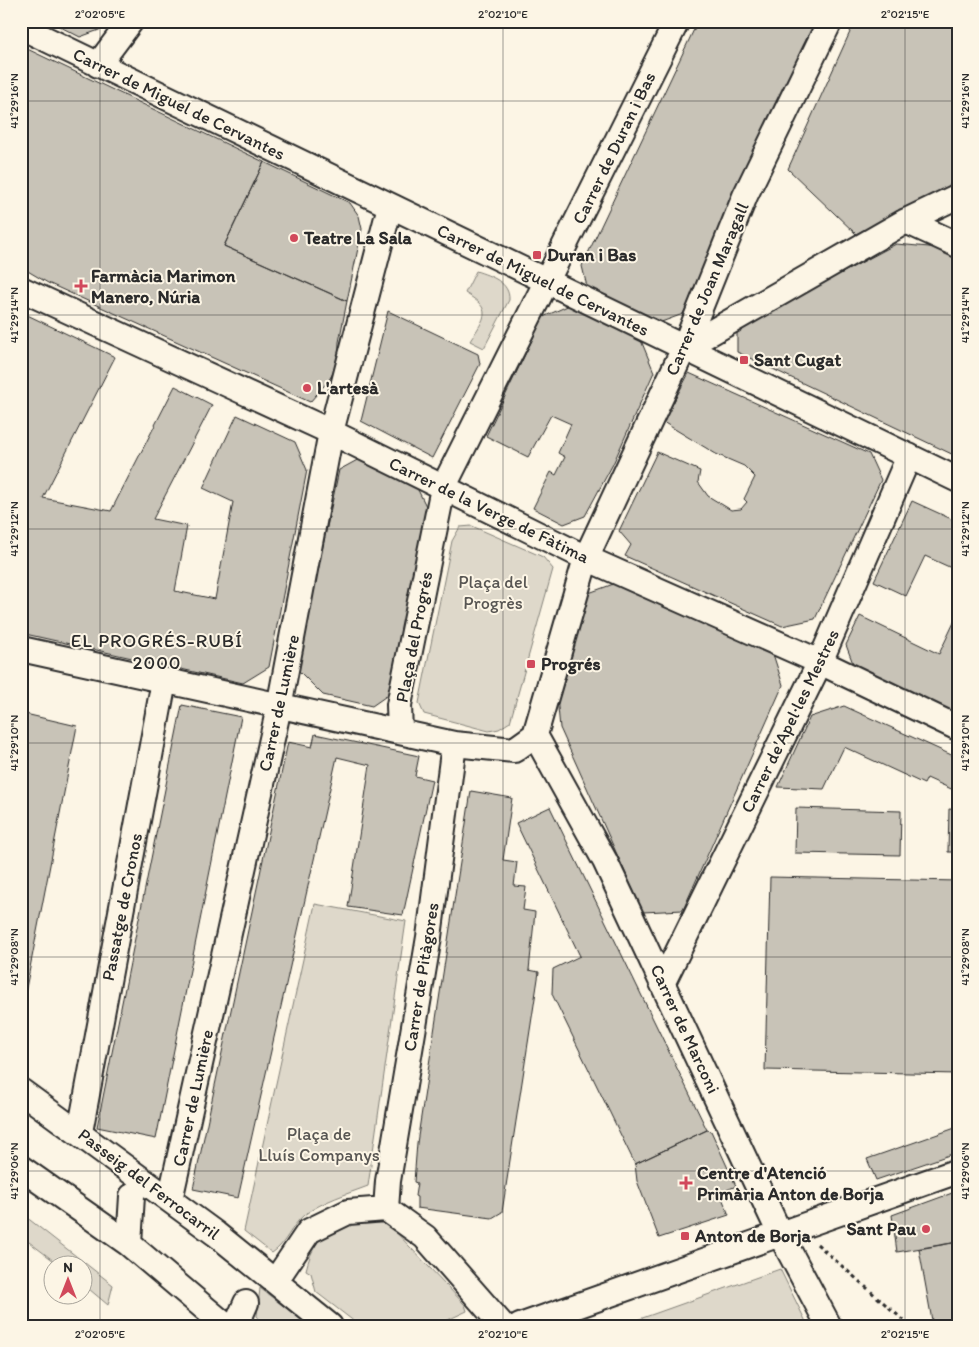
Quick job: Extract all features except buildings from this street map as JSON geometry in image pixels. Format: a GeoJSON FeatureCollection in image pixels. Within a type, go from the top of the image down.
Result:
{"type":"FeatureCollection","features":[{"type":"Feature","properties":{"kind":"street"},"geometry":{"type":"LineString","coordinates":[[98,65],[130,21]]}},
{"type":"Feature","properties":{"kind":"street","name":"Carrer de Duran i Bas"},"geometry":{"type":"LineString","coordinates":[[444,488],[548,283],[677,21]]}},
{"type":"Feature","properties":{"kind":"street","name":"Carrer de Joan Maragall"},"geometry":{"type":"LineString","coordinates":[[586,558],[684,348],[745,196],[830,21]]}},
{"type":"Feature","properties":{"kind":"street","name":"Carrer de Miguel de Cervantes"},"geometry":{"type":"LineString","coordinates":[[21,27],[958,480]]}},
{"type":"Feature","properties":{"kind":"street"},"geometry":{"type":"LineString","coordinates":[[684,348],[906,221],[958,196]]}},
{"type":"Feature","properties":{"kind":"street","name":"Carrer de Lumière"},"geometry":{"type":"LineString","coordinates":[[170,1200],[279,707],[331,432],[390,206]]}},
{"type":"Feature","properties":{"kind":"street"},"geometry":{"type":"LineString","coordinates":[[906,221],[958,245]]}},
{"type":"Feature","properties":{"kind":"street","name":"Carrer de la Verge de Fàtima"},"geometry":{"type":"LineString","coordinates":[[21,288],[331,432],[586,558],[820,662],[958,728]]}},
{"type":"Feature","properties":{"kind":"street","name":"Carrer de'Apel·les Mestres"},"geometry":{"type":"LineString","coordinates":[[663,982],[820,662],[909,456]]}},
{"type":"Feature","properties":{"kind":"street","name":"Plaça del Progrés"},"geometry":{"type":"LineString","coordinates":[[400,732],[399,705],[444,488]]}},
{"type":"Feature","properties":{"kind":"street"},"geometry":{"type":"LineString","coordinates":[[21,649],[454,744],[514,750],[535,735],[586,558]]}},
{"type":"Feature","properties":{"kind":"street","name":"Passatge de Cronos"},"geometry":{"type":"LineString","coordinates":[[80,1132],[164,681]]}},
{"type":"Feature","properties":{"kind":"street","name":"Carrer de Marconi"},"geometry":{"type":"LineString","coordinates":[[535,735],[605,862],[780,1234],[828,1326]]}},
{"type":"Feature","properties":{"kind":"street","name":"Carrer de Pitàgores"},"geometry":{"type":"LineString","coordinates":[[386,1209],[388,1181],[429,937],[454,744]]}},
{"type":"Feature","properties":{"kind":"street","name":"Passeig del Ferrocarril"},"geometry":{"type":"LineString","coordinates":[[21,1091],[80,1132],[276,1280],[330,1326]]}},
{"type":"Feature","properties":{"kind":"street"},"geometry":{"type":"LineString","coordinates":[[21,1168],[129,1244],[226,1326]]}},
{"type":"Feature","properties":{"kind":"street"},"geometry":{"type":"LineString","coordinates":[[520,1326],[958,1171]]}},
{"type":"Feature","properties":{"kind":"street"},"geometry":{"type":"LineString","coordinates":[[129,1244],[132,1196]]}},
{"type":"Feature","properties":{"kind":"street"},"geometry":{"type":"LineString","coordinates":[[276,1280],[309,1231],[348,1212],[386,1209],[425,1237],[503,1326]]}},
{"type":"Feature","properties":{"kind":"street"},"geometry":{"type":"LineString","coordinates":[[236,1326],[246,1304]]}},
{"type":"Feature","properties":{"kind":"path"},"geometry":{"type":"LineString","coordinates":[[815,1242],[910,1326]]}},
{"type":"Feature","properties":{"kind":"green space"},"geometry":{"type":"Polygon","coordinates":[[[476,271],[488,275],[503,284],[509,300],[484,348],[470,341],[483,320],[483,309],[480,304],[465,293],[476,271]]]}},
{"type":"Feature","properties":{"kind":"green space","name":"Plaça del Progrès"},"geometry":{"type":"Polygon","coordinates":[[[472,526],[543,557],[553,569],[510,722],[499,729],[489,731],[424,714],[419,703],[452,541],[460,527],[472,526]]]}},
{"type":"Feature","properties":{"kind":"green space","name":"Plaça de Lluís Companys"},"geometry":{"type":"Polygon","coordinates":[[[315,904],[406,921],[368,1186],[311,1210],[295,1224],[281,1245],[272,1253],[244,1231],[315,904]]]}},
{"type":"Feature","properties":{"kind":"green space"},"geometry":{"type":"Polygon","coordinates":[[[21,1213],[73,1254],[45,1254],[21,1236],[21,1213]]]}},
{"type":"Feature","properties":{"kind":"green space"},"geometry":{"type":"Polygon","coordinates":[[[378,1219],[393,1229],[465,1305],[467,1311],[435,1326],[360,1326],[316,1292],[311,1273],[306,1270],[310,1256],[323,1236],[341,1226],[378,1219]]]}},
{"type":"Feature","properties":{"kind":"green space"},"geometry":{"type":"Polygon","coordinates":[[[92,1269],[113,1285],[108,1305],[92,1292],[92,1269]]]}},
{"type":"Feature","properties":{"kind":"green space"},"geometry":{"type":"Polygon","coordinates":[[[780,1269],[808,1326],[620,1326],[780,1269]]]}},
{"type":"Feature","properties":{"kind":"green space"},"geometry":{"type":"Polygon","coordinates":[[[260,1288],[309,1326],[265,1326],[257,1316],[260,1288]]]}},
{"type":"Feature","properties":{"kind":"place","name":"Teatre La Sala"},"geometry":{"type":"Point","coordinates":[294,238]}},
{"type":"Feature","properties":{"kind":"place","name":"Duran i Bas"},"geometry":{"type":"Point","coordinates":[537,255]}},
{"type":"Feature","properties":{"kind":"place","name":"Farmàcia Marimon Manero, Núria"},"geometry":{"type":"Point","coordinates":[81,286]}},
{"type":"Feature","properties":{"kind":"place","name":"Sant Cugat"},"geometry":{"type":"Point","coordinates":[744,360]}},
{"type":"Feature","properties":{"kind":"place","name":"L'artesà"},"geometry":{"type":"Point","coordinates":[307,388]}},
{"type":"Feature","properties":{"kind":"place","name":"Progrés"},"geometry":{"type":"Point","coordinates":[531,664]}},
{"type":"Feature","properties":{"kind":"place","name":"Centre d'Atenció Primària Anton de Borja"},"geometry":{"type":"Point","coordinates":[686,1183]}},
{"type":"Feature","properties":{"kind":"place","name":"Sant Pau"},"geometry":{"type":"Point","coordinates":[926,1229]}},
{"type":"Feature","properties":{"kind":"place","name":"Anton de Borja"},"geometry":{"type":"Point","coordinates":[685,1236]}},
{"type":"Feature","properties":{"kind":"district","name":"EL PROGRÉS-RUBÍ 2000"},"geometry":{"type":"Point","coordinates":[157,651]}}]}
